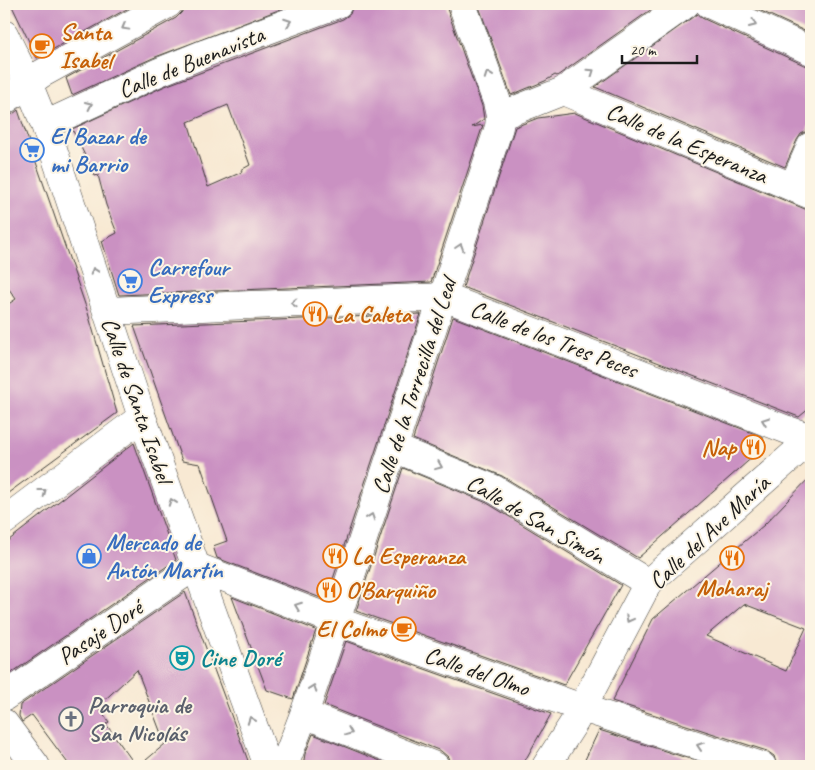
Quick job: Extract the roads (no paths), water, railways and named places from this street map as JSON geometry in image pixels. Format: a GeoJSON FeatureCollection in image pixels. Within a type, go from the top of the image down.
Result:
{"type":"FeatureCollection","features":[{"type":"Feature","properties":{"kind":"street"},"geometry":{"type":"LineString","coordinates":[[4,101],[45,71],[168,4]]}},
{"type":"Feature","properties":{"kind":"street","name":"Calle de Buenavista"},"geometry":{"type":"LineString","coordinates":[[45,125],[198,56],[338,4]]}},
{"type":"Feature","properties":{"kind":"street","name":"Calle de la Torrecilla del Leal"},"geometry":{"type":"LineString","coordinates":[[284,766],[336,621],[498,133],[500,116],[497,102],[462,4]]}},
{"type":"Feature","properties":{"kind":"street"},"geometry":{"type":"LineString","coordinates":[[500,116],[563,91],[686,4]]}},
{"type":"Feature","properties":{"kind":"street"},"geometry":{"type":"LineString","coordinates":[[709,4],[811,51]]}},
{"type":"Feature","properties":{"kind":"street","name":"Calle de Santa Isabel"},"geometry":{"type":"LineString","coordinates":[[4,34],[28,83],[45,125],[142,417],[268,766]]}},
{"type":"Feature","properties":{"kind":"street","name":"Calle de la Esperanza"},"geometry":{"type":"LineString","coordinates":[[563,91],[802,192]]}},
{"type":"Feature","properties":{"kind":"street"},"geometry":{"type":"LineString","coordinates":[[802,192],[811,146]]}},
{"type":"Feature","properties":{"kind":"street","name":"Calle de los Tres Peces"},"geometry":{"type":"LineString","coordinates":[[107,311],[444,297],[811,438]]}},
{"type":"Feature","properties":{"kind":"street"},"geometry":{"type":"LineString","coordinates":[[4,521],[142,417]]}},
{"type":"Feature","properties":{"kind":"street","name":"Calle del Ave María"},"geometry":{"type":"LineString","coordinates":[[546,766],[582,708],[648,584],[811,438]]}},
{"type":"Feature","properties":{"kind":"street","name":"Calle de San Simón"},"geometry":{"type":"LineString","coordinates":[[394,448],[494,489],[648,584]]}},
{"type":"Feature","properties":{"kind":"street","name":"Calle del Olmo"},"geometry":{"type":"LineString","coordinates":[[195,566],[336,621],[582,708],[762,766]]}},
{"type":"Feature","properties":{"kind":"street","name":"Pasaje Doré"},"geometry":{"type":"LineString","coordinates":[[4,697],[195,566]]}},
{"type":"Feature","properties":{"kind":"street"},"geometry":{"type":"LineString","coordinates":[[304,714],[435,766]]}},
{"type":"Feature","properties":{"kind":"street"},"geometry":{"type":"LineString","coordinates":[[4,723],[36,766]]}},
{"type":"Feature","properties":{"kind":"street"},"geometry":{"type":"LineString","coordinates":[[4,755],[12,766]]}},
{"type":"Feature","properties":{"kind":"place","name":"Santa Isabel"},"geometry":{"type":"Point","coordinates":[42,46]}},
{"type":"Feature","properties":{"kind":"place","name":"El Bazar de mi Barrio"},"geometry":{"type":"Point","coordinates":[32,150]}},
{"type":"Feature","properties":{"kind":"place","name":"Carrefour Express"},"geometry":{"type":"Point","coordinates":[130,281]}},
{"type":"Feature","properties":{"kind":"place","name":"La Caleta"},"geometry":{"type":"Point","coordinates":[315,314]}},
{"type":"Feature","properties":{"kind":"place","name":"Nap"},"geometry":{"type":"Point","coordinates":[753,447]}},
{"type":"Feature","properties":{"kind":"place","name":"Mercado de Antón Martín"},"geometry":{"type":"Point","coordinates":[89,556]}},
{"type":"Feature","properties":{"kind":"place","name":"La Esperanza"},"geometry":{"type":"Point","coordinates":[335,556]}},
{"type":"Feature","properties":{"kind":"place","name":"Moharaj"},"geometry":{"type":"Point","coordinates":[732,558]}},
{"type":"Feature","properties":{"kind":"place","name":"O'Barquiño"},"geometry":{"type":"Point","coordinates":[329,590]}},
{"type":"Feature","properties":{"kind":"place","name":"El Colmo"},"geometry":{"type":"Point","coordinates":[404,629]}},
{"type":"Feature","properties":{"kind":"place","name":"Cine Doré"},"geometry":{"type":"Point","coordinates":[182,658]}},
{"type":"Feature","properties":{"kind":"place","name":"Parroquia de San Nicolás"},"geometry":{"type":"Point","coordinates":[71,719]}}]}
